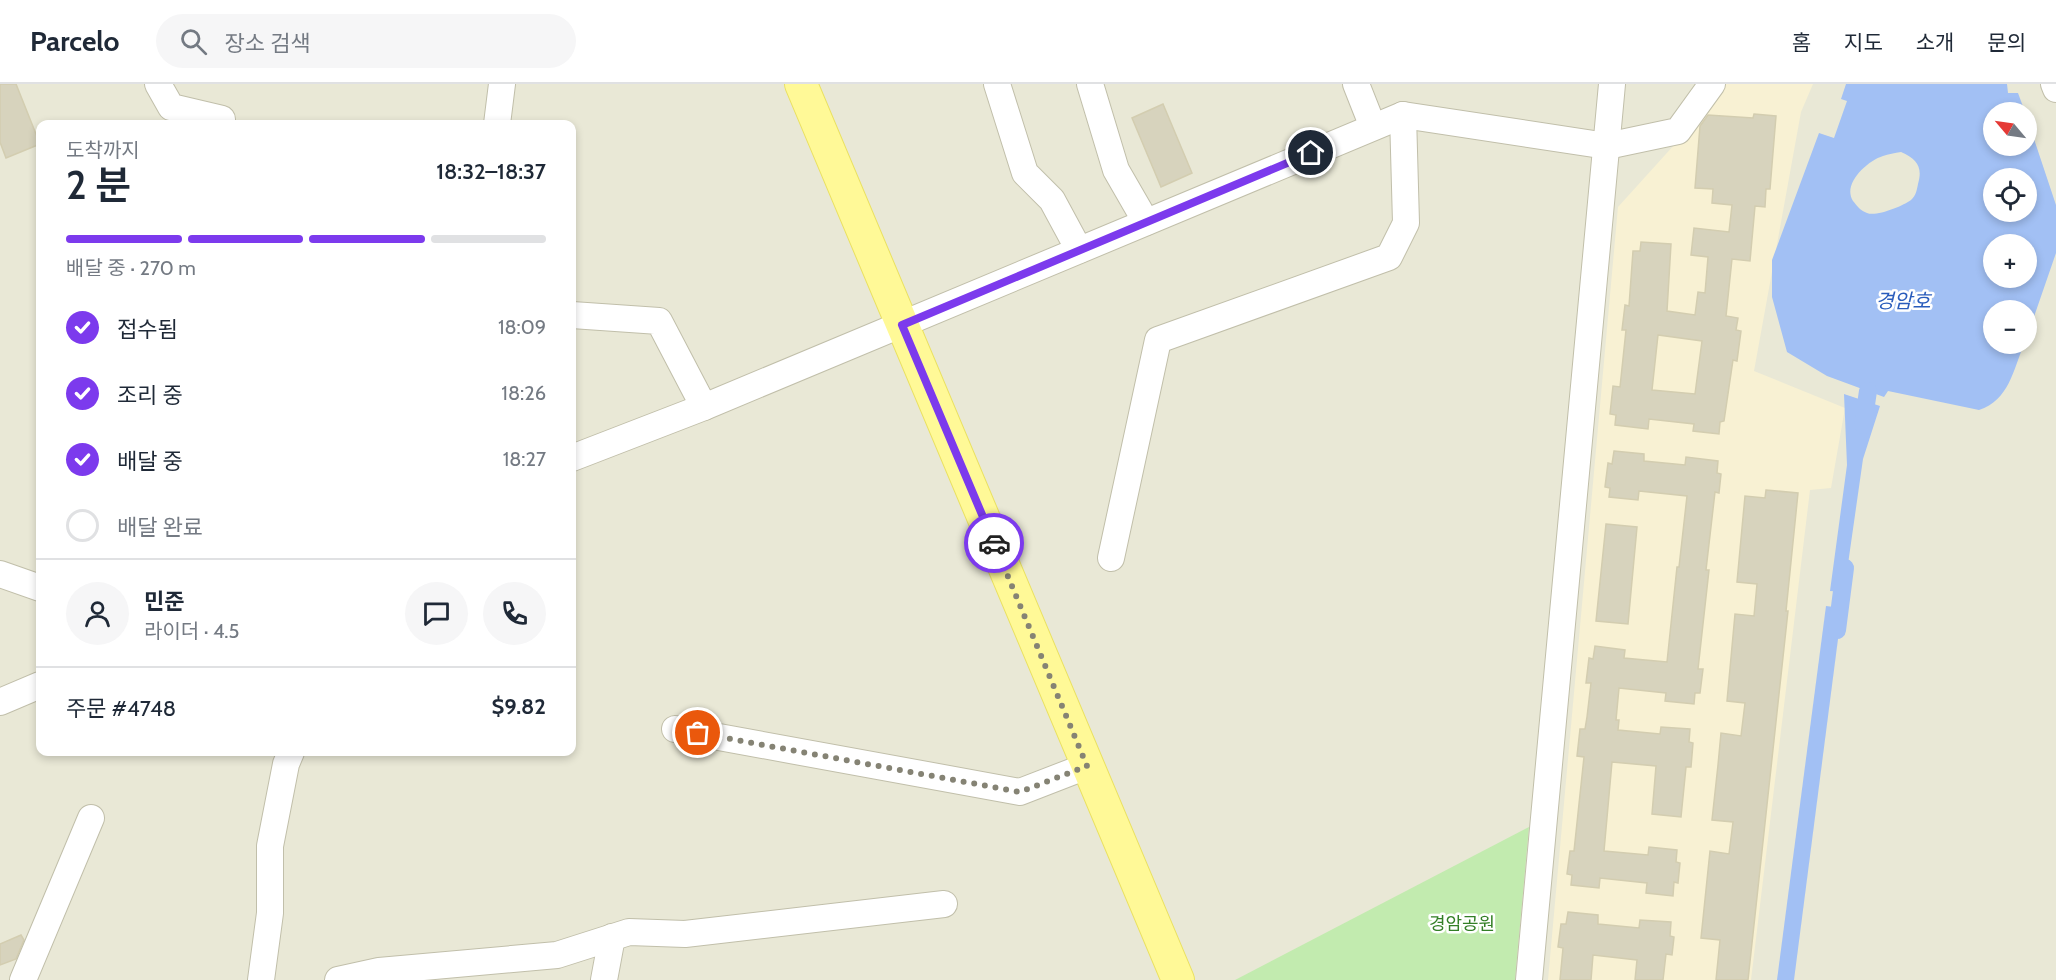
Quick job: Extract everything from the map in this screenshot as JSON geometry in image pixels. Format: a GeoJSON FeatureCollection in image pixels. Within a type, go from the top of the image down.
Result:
{"type":"FeatureCollection","features":[{"type":"Feature","properties":{"kind":"main road"},"geometry":{"type":"LineString","coordinates":[[801,84],[1178,980]]}},
{"type":"Feature","properties":{"kind":"street"},"geometry":{"type":"LineString","coordinates":[[158,84],[171,107],[222,120]]}},
{"type":"Feature","properties":{"kind":"street"},"geometry":{"type":"LineString","coordinates":[[498,120],[502,84]]}},
{"type":"Feature","properties":{"kind":"street"},"geometry":{"type":"LineString","coordinates":[[997,84],[1025,173],[1052,200],[1079,250]]}},
{"type":"Feature","properties":{"kind":"street"},"geometry":{"type":"LineString","coordinates":[[1090,84],[1116,170],[1146,222]]}},
{"type":"Feature","properties":{"kind":"street"},"geometry":{"type":"LineString","coordinates":[[1356,84],[1373,127]]}},
{"type":"Feature","properties":{"kind":"street"},"geometry":{"type":"LineString","coordinates":[[1529,980],[1612,84]]}},
{"type":"Feature","properties":{"kind":"street"},"geometry":{"type":"LineString","coordinates":[[576,456],[704,407],[1403,115],[1607,146],[1678,131],[1712,84]]}},
{"type":"Feature","properties":{"kind":"street"},"geometry":{"type":"LineString","coordinates":[[2054,84],[2056,89]]}},
{"type":"Feature","properties":{"kind":"street"},"geometry":{"type":"LineString","coordinates":[[1111,558],[1158,340],[1389,257],[1406,223],[1403,115]]}},
{"type":"Feature","properties":{"kind":"street"},"geometry":{"type":"LineString","coordinates":[[576,315],[659,321],[704,407]]}},
{"type":"Feature","properties":{"kind":"street"},"geometry":{"type":"LineString","coordinates":[[0,574],[36,587]]}},
{"type":"Feature","properties":{"kind":"street"},"geometry":{"type":"LineString","coordinates":[[0,702],[36,687]]}},
{"type":"Feature","properties":{"kind":"street"},"geometry":{"type":"LineString","coordinates":[[675,729],[1020,792],[1087,766]]}},
{"type":"Feature","properties":{"kind":"street"},"geometry":{"type":"LineString","coordinates":[[261,980],[270,913],[270,846],[289,756]]}},
{"type":"Feature","properties":{"kind":"street"},"geometry":{"type":"LineString","coordinates":[[23,980],[91,818]]}},
{"type":"Feature","properties":{"kind":"street"},"geometry":{"type":"LineString","coordinates":[[338,980],[378,970],[557,955],[629,932],[685,934],[944,904]]}},
{"type":"Feature","properties":{"kind":"street"},"geometry":{"type":"LineString","coordinates":[[604,980],[612,937]]}},
{"type":"Feature","properties":{"kind":"shaded area"},"geometry":{"type":"Polygon","coordinates":[[[0,84],[2056,84],[2056,980],[0,980],[0,84]]]}},
{"type":"Feature","properties":{"kind":"shaded area"},"geometry":{"type":"Polygon","coordinates":[[[1722,84],[1813,84],[1801,112],[1754,371],[1845,408],[1831,488],[1810,490],[1751,980],[1548,980],[1618,207],[1675,144],[1722,84]]]}},
{"type":"Feature","properties":{"kind":"green space","name":"경암공원"},"geometry":{"type":"Polygon","coordinates":[[[1529,827],[1515,980],[1235,980],[1529,827]]]}},
{"type":"Feature","properties":{"kind":"water","name":"경암호"},"geometry":{"type":"Polygon","coordinates":[[[1846,84],[2007,84],[2008,93],[2018,93],[2021,102],[1983,102],[1983,156],[2037,156],[2037,148],[2056,205],[2056,253],[2037,308],[2037,300],[1983,300],[1983,354],[2020,354],[2004,392],[1979,410],[1888,391],[1884,397],[1827,376],[1787,352],[1772,297],[1772,260],[1819,133],[1834,138],[1847,101],[1841,99],[1846,84]],[[1901,152],[1887,155],[1870,163],[1853,181],[1850,194],[1853,201],[1863,211],[1871,214],[1883,212],[1911,200],[1917,190],[1920,173],[1917,164],[1901,152]]]}},
{"type":"Feature","properties":{"kind":"water"},"geometry":{"type":"Polygon","coordinates":[[[1844,394],[1880,406],[1863,459],[1844,592],[1830,591],[1847,465],[1844,394]]]}},
{"type":"Feature","properties":{"kind":"water"},"geometry":{"type":"Polygon","coordinates":[[[1826,606],[1842,608],[1794,980],[1777,980],[1826,606]]]}},
{"type":"Feature","properties":{"kind":"building"},"geometry":{"type":"Polygon","coordinates":[[[0,84],[16,84],[36,134],[36,146],[6,158],[0,142],[0,84]]]}},
{"type":"Feature","properties":{"kind":"building"},"geometry":{"type":"Polygon","coordinates":[[[1163,104],[1192,173],[1161,187],[1132,118],[1163,104]]]}},
{"type":"Feature","properties":{"kind":"building"},"geometry":{"type":"Polygon","coordinates":[[[1754,114],[1776,116],[1770,189],[1766,189],[1765,207],[1755,206],[1750,261],[1732,259],[1726,316],[1738,318],[1736,330],[1741,331],[1737,361],[1733,360],[1724,421],[1720,422],[1719,434],[1693,431],[1694,424],[1649,419],[1648,429],[1615,425],[1616,415],[1610,414],[1613,386],[1620,387],[1626,330],[1622,330],[1625,305],[1629,306],[1633,251],[1640,251],[1641,242],[1671,244],[1667,311],[1695,315],[1698,292],[1705,293],[1708,257],[1691,255],[1694,228],[1729,232],[1732,205],[1712,203],[1713,189],[1695,188],[1700,126],[1708,115],[1753,118],[1754,114]],[[1658,335],[1652,390],[1695,394],[1702,341],[1658,335]]]}},
{"type":"Feature","properties":{"kind":"building"},"geometry":{"type":"Polygon","coordinates":[[[1614,451],[1644,454],[1644,461],[1685,465],[1686,457],[1718,461],[1717,473],[1721,474],[1719,493],[1715,492],[1706,570],[1709,570],[1698,669],[1703,669],[1700,693],[1695,693],[1694,704],[1665,701],[1666,693],[1619,688],[1616,720],[1619,720],[1618,730],[1660,734],[1661,727],[1690,729],[1689,742],[1693,743],[1691,767],[1686,767],[1681,817],[1652,814],[1656,766],[1612,762],[1604,851],[1648,855],[1649,847],[1677,850],[1676,862],[1680,863],[1678,883],[1674,882],[1673,896],[1646,893],[1647,883],[1600,878],[1599,888],[1571,885],[1572,875],[1567,874],[1570,851],[1574,851],[1584,757],[1577,756],[1580,729],[1585,729],[1587,717],[1591,683],[1586,683],[1589,658],[1593,659],[1595,646],[1625,650],[1624,658],[1667,662],[1687,496],[1639,491],[1638,500],[1609,497],[1610,488],[1605,487],[1608,463],[1612,464],[1614,451]]]}},
{"type":"Feature","properties":{"kind":"building"},"geometry":{"type":"Polygon","coordinates":[[[1766,490],[1798,493],[1786,611],[1788,611],[1748,980],[1716,980],[1720,940],[1701,938],[1710,851],[1729,854],[1733,822],[1712,820],[1721,733],[1741,736],[1745,703],[1727,701],[1735,614],[1754,616],[1757,584],[1737,582],[1745,496],[1765,498],[1766,490]]]}},
{"type":"Feature","properties":{"kind":"building"},"geometry":{"type":"Polygon","coordinates":[[[1606,524],[1637,527],[1628,624],[1596,621],[1606,524]]]}},
{"type":"Feature","properties":{"kind":"building"},"geometry":{"type":"Polygon","coordinates":[[[1568,912],[1598,915],[1598,924],[1639,928],[1640,920],[1671,922],[1670,936],[1674,937],[1672,955],[1666,954],[1663,980],[1635,980],[1637,960],[1593,955],[1591,980],[1560,980],[1563,948],[1558,947],[1561,924],[1566,924],[1568,912]]]}},
{"type":"Feature","properties":{"kind":"building"},"geometry":{"type":"Polygon","coordinates":[[[21,935],[24,940],[16,959],[0,965],[0,944],[21,935]]]}},
{"type":"Feature","properties":{"kind":"waterway"},"geometry":{"type":"LineString","coordinates":[[1863,425],[1868,391]]}},
{"type":"Feature","properties":{"kind":"waterway"},"geometry":{"type":"LineString","coordinates":[[1837,630],[1845,568]]}},
{"type":"Feature","properties":{"kind":"way so far"},"geometry":{"type":"LineString","coordinates":[[698,733],[1020,792],[1087,766],[994,543]]}},
{"type":"Feature","properties":{"kind":"route"},"geometry":{"type":"LineString","coordinates":[[994,543],[902,325],[1311,153]]}}]}
